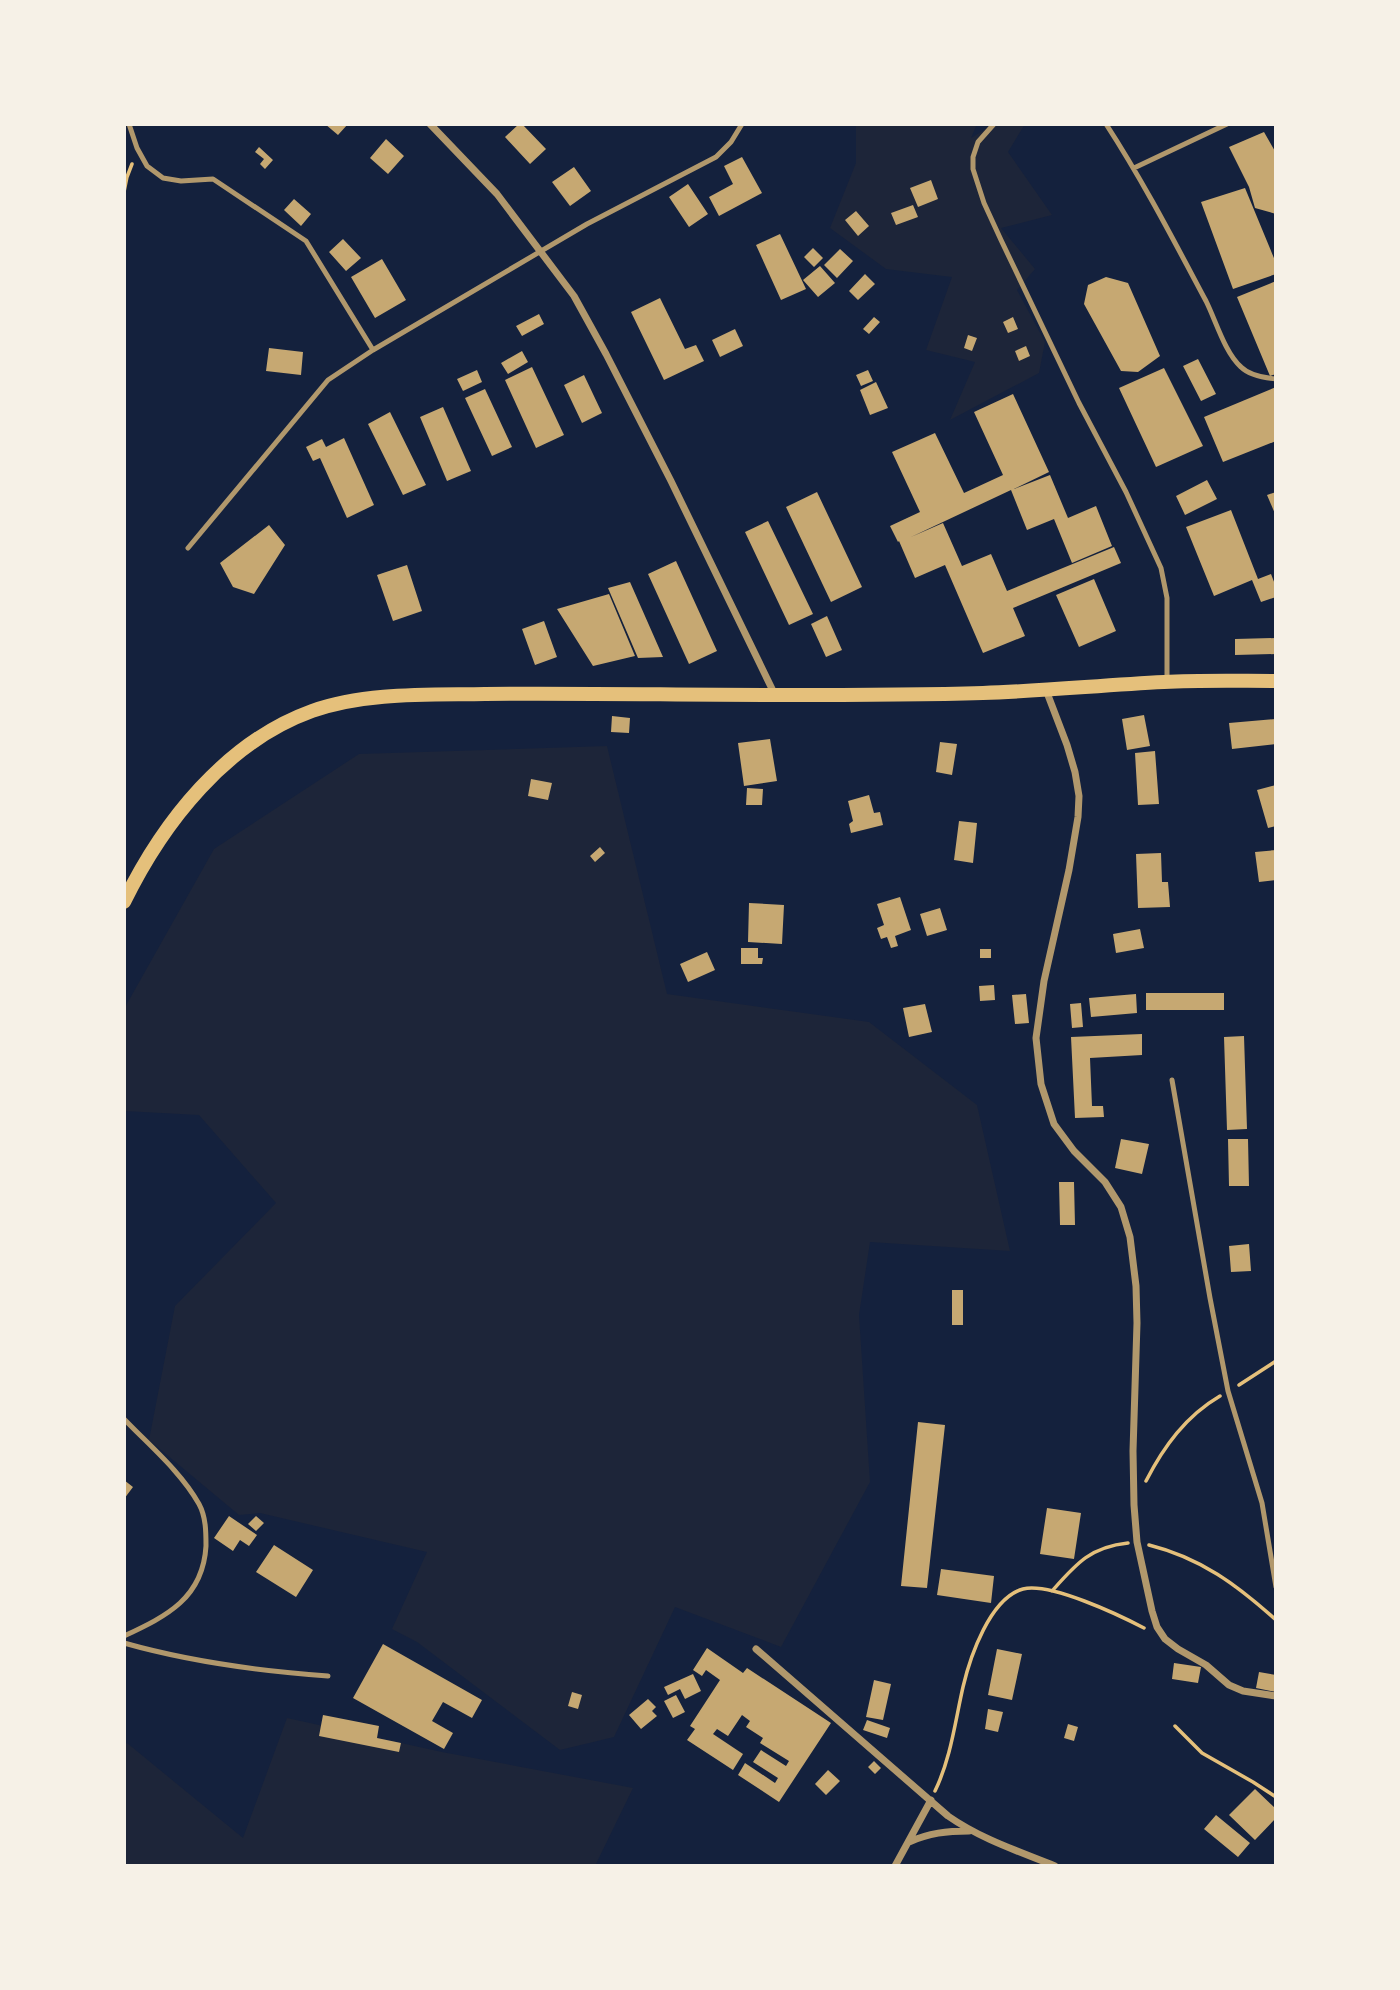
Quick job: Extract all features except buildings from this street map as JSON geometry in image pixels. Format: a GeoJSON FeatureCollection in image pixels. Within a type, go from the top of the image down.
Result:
{"type":"FeatureCollection","features":[{"type":"Feature","properties":{"kind":"main road"},"geometry":{"type":"LineString","coordinates":[[124,902],[178,813],[227,761],[277,727],[344,701],[421,695],[985,693],[1167,681],[1276,681]]}},
{"type":"Feature","properties":{"kind":"street"},"geometry":{"type":"LineString","coordinates":[[430,124],[497,194],[574,296],[671,481],[775,695]]}},
{"type":"Feature","properties":{"kind":"street"},"geometry":{"type":"LineString","coordinates":[[1046,690],[1067,745],[1079,796],[1071,859],[1044,981],[1036,1038],[1041,1084],[1054,1124],[1074,1151],[1105,1182],[1121,1207],[1130,1237],[1138,1323],[1133,1451],[1137,1542],[1152,1611],[1157,1627],[1165,1639],[1206,1665],[1229,1685],[1243,1691],[1276,1696]]}},
{"type":"Feature","properties":{"kind":"street"},"geometry":{"type":"LineString","coordinates":[[756,1649],[948,1816],[969,1831],[1001,1846],[1055,1866]]}},
{"type":"Feature","properties":{"kind":"street"},"geometry":{"type":"LineString","coordinates":[[895,1866],[931,1800]]}},
{"type":"Feature","properties":{"kind":"street"},"geometry":{"type":"LineString","coordinates":[[908,1843],[924,1835],[969,1831]]}},
{"type":"Feature","properties":{"kind":"lane"},"geometry":{"type":"LineString","coordinates":[[129,124],[137,149],[147,166],[163,178],[181,181],[213,179],[306,241],[373,350]]}},
{"type":"Feature","properties":{"kind":"lane"},"geometry":{"type":"LineString","coordinates":[[188,548],[328,380],[373,350],[587,224],[716,157],[731,142],[742,124]]}},
{"type":"Feature","properties":{"kind":"lane"},"geometry":{"type":"LineString","coordinates":[[994,124],[978,142],[973,157],[973,169],[984,203],[1007,253],[1161,568],[1167,598],[1167,681]]}},
{"type":"Feature","properties":{"kind":"lane"},"geometry":{"type":"LineString","coordinates":[[1106,124],[1134,167],[1208,306],[1224,342],[1241,368],[1262,377],[1276,379]]}},
{"type":"Feature","properties":{"kind":"lane"},"geometry":{"type":"LineString","coordinates":[[1134,167],[1227,124]]}},
{"type":"Feature","properties":{"kind":"lane"},"geometry":{"type":"LineString","coordinates":[[1172,1080],[1228,1391],[1262,1503],[1276,1587]]}},
{"type":"Feature","properties":{"kind":"lane"},"geometry":{"type":"LineString","coordinates":[[124,1419],[182,1481],[200,1506],[207,1528],[205,1555],[199,1578],[190,1594],[153,1622],[124,1636]]}},
{"type":"Feature","properties":{"kind":"lane"},"geometry":{"type":"LineString","coordinates":[[124,1643],[162,1654],[267,1672],[328,1676]]}},
{"type":"Feature","properties":{"kind":"path"},"geometry":{"type":"LineString","coordinates":[[124,192],[137,149]]}},
{"type":"Feature","properties":{"kind":"path"},"geometry":{"type":"LineString","coordinates":[[1146,1481],[1169,1442],[1184,1424],[1204,1406],[1276,1361]]}},
{"type":"Feature","properties":{"kind":"path"},"geometry":{"type":"LineString","coordinates":[[1052,1591],[1089,1554],[1114,1545],[1137,1542],[1172,1551],[1201,1564],[1231,1582],[1276,1620]]}},
{"type":"Feature","properties":{"kind":"path"},"geometry":{"type":"LineString","coordinates":[[931,1800],[946,1763],[963,1685],[976,1647],[992,1614],[1006,1598],[1024,1589],[1052,1591],[1102,1608],[1165,1639]]}},
{"type":"Feature","properties":{"kind":"path"},"geometry":{"type":"LineString","coordinates":[[1175,1726],[1202,1753],[1276,1797]]}},
{"type":"Feature","properties":{"kind":"shaded area"},"geometry":{"type":"Polygon","coordinates":[[[856,124],[977,124],[971,138],[994,124],[1025,124],[1008,152],[1052,215],[1001,228],[1035,269],[1017,290],[1045,342],[1039,373],[950,420],[975,362],[926,350],[952,277],[886,269],[830,228],[856,163],[856,124]]]}},
{"type":"Feature","properties":{"kind":"shaded area"},"geometry":{"type":"Polygon","coordinates":[[[607,746],[667,994],[869,1022],[977,1105],[1010,1251],[870,1242],[859,1315],[870,1482],[781,1647],[675,1607],[614,1737],[560,1750],[417,1642],[392,1629],[427,1552],[260,1513],[239,1515],[149,1440],[175,1306],[276,1203],[199,1115],[124,1111],[124,1009],[214,849],[359,754],[607,746]]]}},
{"type":"Feature","properties":{"kind":"shaded area"},"geometry":{"type":"Polygon","coordinates":[[[287,1718],[442,1752],[633,1788],[595,1866],[124,1866],[124,1745],[127,1743],[243,1838],[287,1718]]]}}]}
